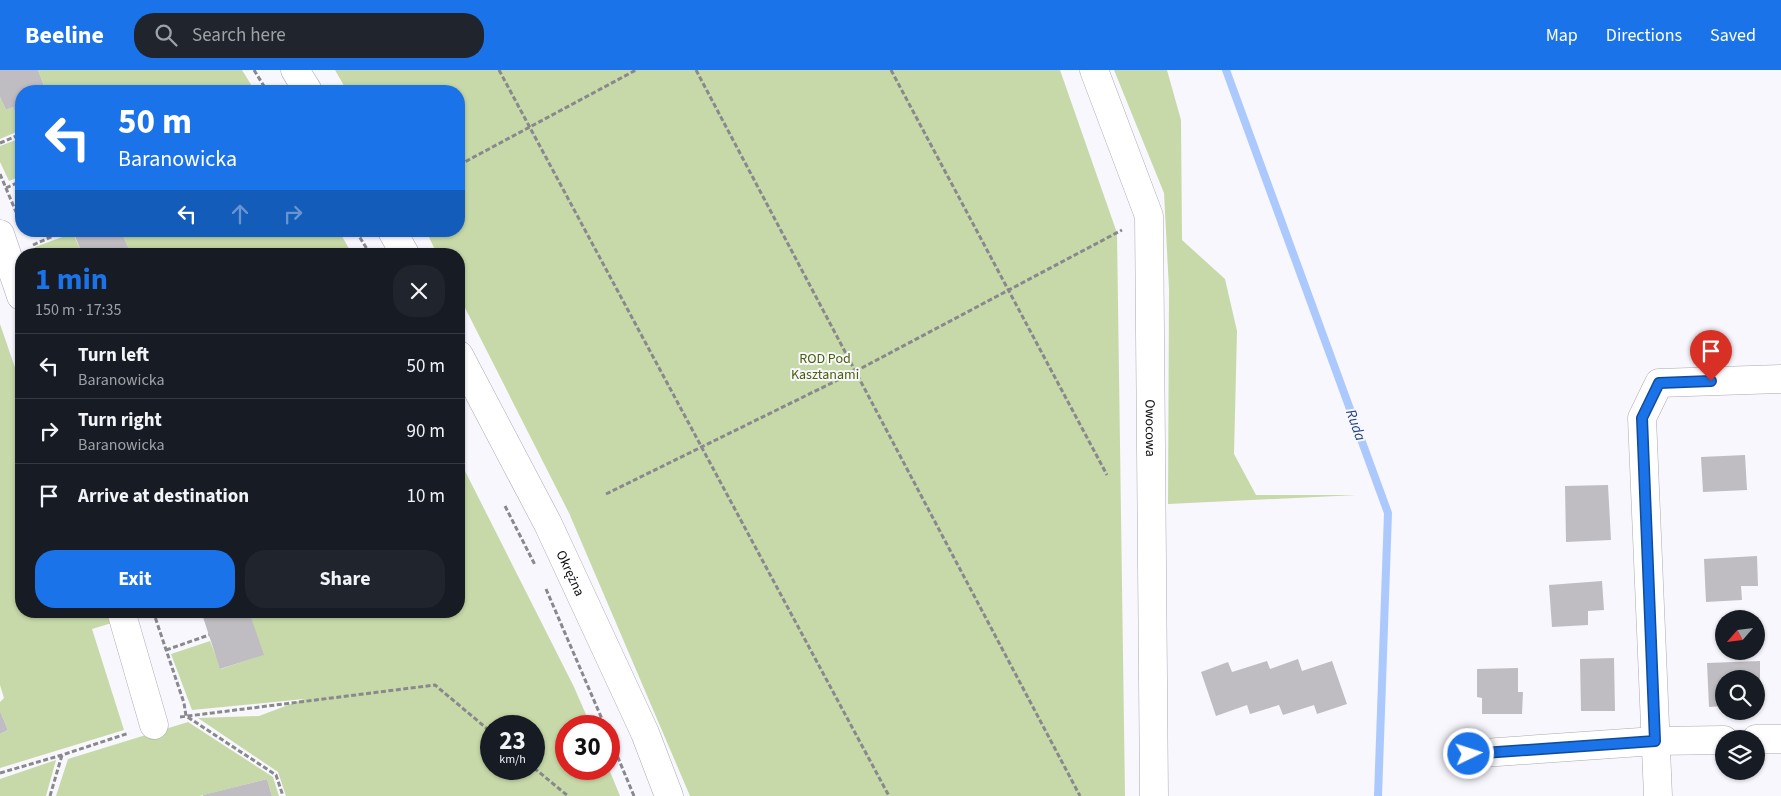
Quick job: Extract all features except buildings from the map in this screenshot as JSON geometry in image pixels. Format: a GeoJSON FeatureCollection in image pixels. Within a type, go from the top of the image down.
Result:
{"type":"FeatureCollection","features":[{"type":"Feature","properties":{"kind":"street"},"geometry":{"type":"LineString","coordinates":[[295,70],[304,85]]}},
{"type":"Feature","properties":{"kind":"street","name":"Owocowa"},"geometry":{"type":"LineString","coordinates":[[1094,70],[1148,216],[1154,796]]}},
{"type":"Feature","properties":{"kind":"street"},"geometry":{"type":"LineString","coordinates":[[9,224],[15,260]]}},
{"type":"Feature","properties":{"kind":"street"},"geometry":{"type":"LineString","coordinates":[[395,237],[402,248]]}},
{"type":"Feature","properties":{"kind":"street","name":"Okrężna"},"geometry":{"type":"LineString","coordinates":[[465,366],[548,524],[645,733],[669,796]]}},
{"type":"Feature","properties":{"kind":"street"},"geometry":{"type":"LineString","coordinates":[[1658,796],[1642,418],[1659,383],[1781,379]]}},
{"type":"Feature","properties":{"kind":"street"},"geometry":{"type":"LineString","coordinates":[[122,618],[154,725]]}},
{"type":"Feature","properties":{"kind":"street"},"geometry":{"type":"LineString","coordinates":[[1765,739],[1781,739]]}},
{"type":"Feature","properties":{"kind":"street"},"geometry":{"type":"LineString","coordinates":[[1469,754],[1655,741],[1715,740]]}},
{"type":"Feature","properties":{"kind":"path"},"geometry":{"type":"LineString","coordinates":[[254,70],[263,85]]}},
{"type":"Feature","properties":{"kind":"path"},"geometry":{"type":"LineString","coordinates":[[499,70],[888,796]]}},
{"type":"Feature","properties":{"kind":"path"},"geometry":{"type":"LineString","coordinates":[[465,163],[529,126],[636,70]]}},
{"type":"Feature","properties":{"kind":"path"},"geometry":{"type":"LineString","coordinates":[[696,70],[1080,796]]}},
{"type":"Feature","properties":{"kind":"path"},"geometry":{"type":"LineString","coordinates":[[891,70],[1107,475]]}},
{"type":"Feature","properties":{"kind":"path"},"geometry":{"type":"LineString","coordinates":[[0,143],[15,137]]}},
{"type":"Feature","properties":{"kind":"path"},"geometry":{"type":"LineString","coordinates":[[0,174],[6,188],[9,224]]}},
{"type":"Feature","properties":{"kind":"path"},"geometry":{"type":"LineString","coordinates":[[6,188],[15,184]]}},
{"type":"Feature","properties":{"kind":"path"},"geometry":{"type":"LineString","coordinates":[[606,494],[856,371],[1148,216]]}},
{"type":"Feature","properties":{"kind":"path"},"geometry":{"type":"LineString","coordinates":[[30,246],[51,237]]}},
{"type":"Feature","properties":{"kind":"path"},"geometry":{"type":"LineString","coordinates":[[360,237],[366,248]]}},
{"type":"Feature","properties":{"kind":"path"},"geometry":{"type":"LineString","coordinates":[[502,500],[536,568]]}},
{"type":"Feature","properties":{"kind":"path"},"geometry":{"type":"LineString","coordinates":[[544,586],[599,715]]}},
{"type":"Feature","properties":{"kind":"path"},"geometry":{"type":"LineString","coordinates":[[155,618],[184,703],[186,716],[276,775],[283,796]]}},
{"type":"Feature","properties":{"kind":"path"},"geometry":{"type":"LineString","coordinates":[[166,650],[209,635]]}},
{"type":"Feature","properties":{"kind":"path"},"geometry":{"type":"LineString","coordinates":[[0,773],[186,716],[435,685],[480,723]]}},
{"type":"Feature","properties":{"kind":"path"},"geometry":{"type":"LineString","coordinates":[[50,796],[62,755]]}},
{"type":"Feature","properties":{"kind":"path"},"geometry":{"type":"LineString","coordinates":[[620,762],[634,796]]}},
{"type":"Feature","properties":{"kind":"path"},"geometry":{"type":"LineString","coordinates":[[545,777],[568,796]]}},
{"type":"Feature","properties":{"kind":"green space"},"geometry":{"type":"Polygon","coordinates":[[[38,70],[242,70],[251,85],[44,85],[38,70]]]}},
{"type":"Feature","properties":{"kind":"green space","name":"ROD Pod Kasztanami"},"geometry":{"type":"Polygon","coordinates":[[[335,70],[1060,70],[1117,233],[1125,796],[690,796],[569,513],[465,308],[465,248],[434,248],[429,237],[465,237],[465,85],[344,85],[335,70]]]}},
{"type":"Feature","properties":{"kind":"green space"},"geometry":{"type":"Polygon","coordinates":[[[1114,70],[1167,70],[1181,120],[1182,240],[1225,279],[1237,331],[1234,454],[1256,495],[1357,495],[1168,504],[1169,289],[1164,193],[1114,70]]]}},
{"type":"Feature","properties":{"kind":"green space"},"geometry":{"type":"Polygon","coordinates":[[[0,97],[6,110],[13,107],[15,112],[15,133],[0,139],[0,97]]]}},
{"type":"Feature","properties":{"kind":"green space"},"geometry":{"type":"Polygon","coordinates":[[[15,140],[15,178],[9,181],[0,162],[0,146],[15,140]]]}},
{"type":"Feature","properties":{"kind":"green space"},"geometry":{"type":"Polygon","coordinates":[[[62,237],[75,237],[79,248],[35,248],[62,237]]]}},
{"type":"Feature","properties":{"kind":"green space"},"geometry":{"type":"Polygon","coordinates":[[[124,237],[342,237],[349,248],[128,248],[124,237]]]}},
{"type":"Feature","properties":{"kind":"green space"},"geometry":{"type":"Polygon","coordinates":[[[0,324],[15,368],[15,618],[114,618],[115,622],[92,629],[124,730],[0,768],[0,734],[8,730],[0,711],[0,702],[4,698],[0,685],[0,324]]]}},
{"type":"Feature","properties":{"kind":"green space"},"geometry":{"type":"Polygon","coordinates":[[[465,471],[574,687],[586,715],[555,715],[555,780],[613,780],[620,796],[286,796],[278,772],[198,718],[259,716],[304,699],[192,710],[171,654],[210,641],[221,669],[263,655],[251,618],[465,618],[465,471]]]}},
{"type":"Feature","properties":{"kind":"green space"},"geometry":{"type":"Polygon","coordinates":[[[188,722],[273,777],[279,796],[272,796],[267,779],[200,796],[56,796],[68,759],[188,722]]]}},
{"type":"Feature","properties":{"kind":"green space"},"geometry":{"type":"Polygon","coordinates":[[[56,760],[46,796],[0,796],[0,779],[56,760]]]}},
{"type":"Feature","properties":{"kind":"waterway","name":"Ruda"},"geometry":{"type":"LineString","coordinates":[[1226,70],[1388,513],[1378,796]]}},
{"type":"Feature","properties":{"kind":"route"},"geometry":{"type":"LineString","coordinates":[[1469,754],[1655,741],[1642,418],[1659,383],[1711,381]]}}]}
